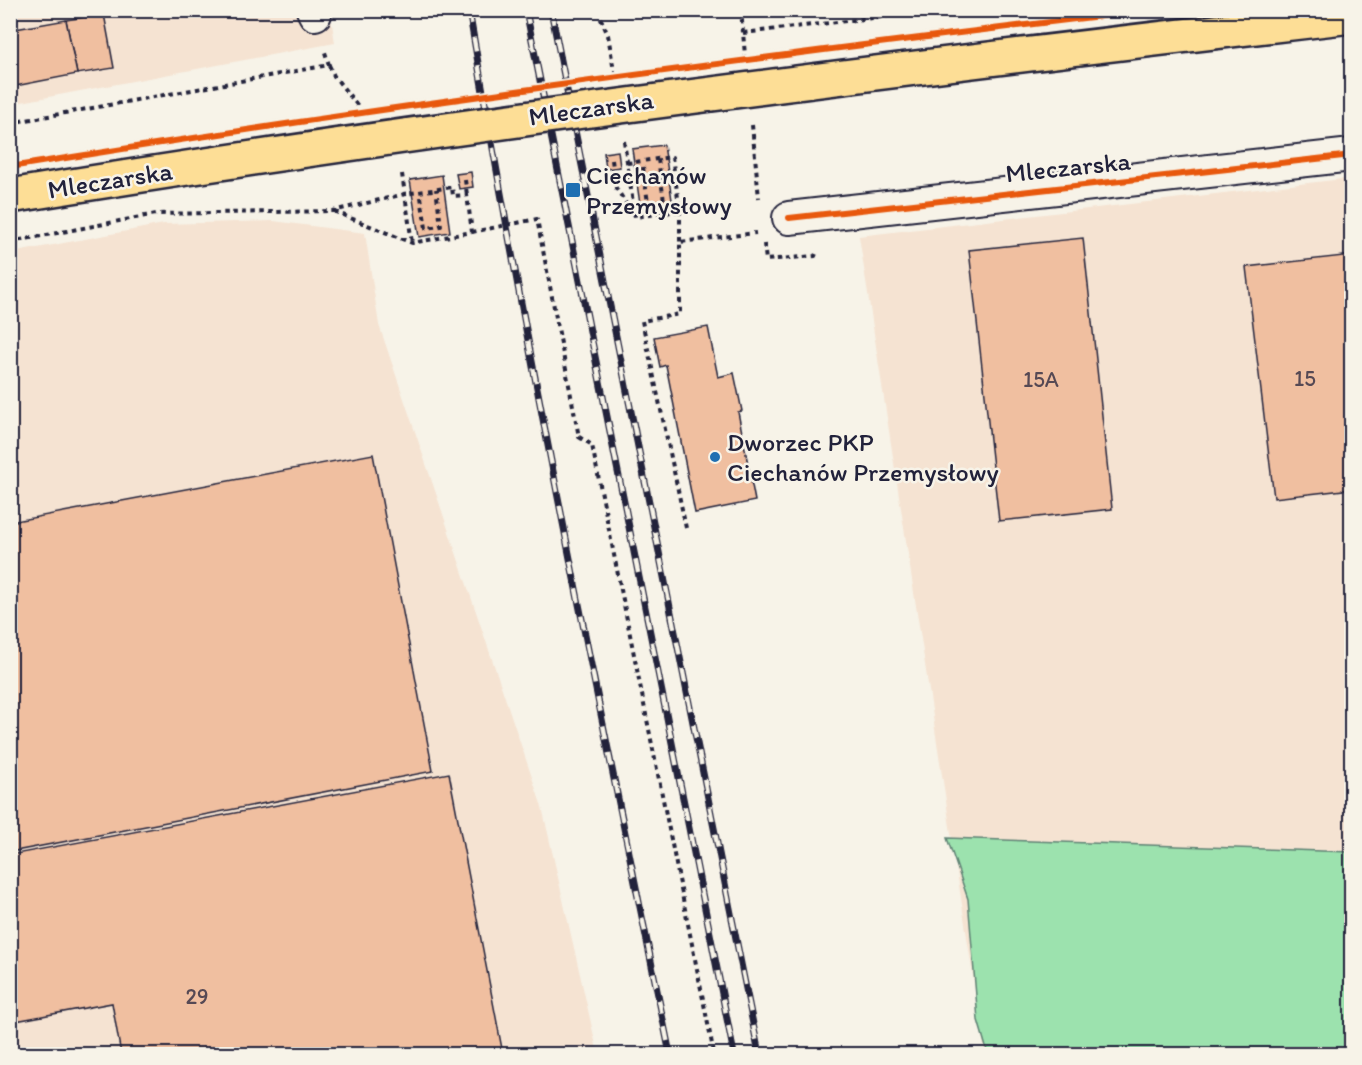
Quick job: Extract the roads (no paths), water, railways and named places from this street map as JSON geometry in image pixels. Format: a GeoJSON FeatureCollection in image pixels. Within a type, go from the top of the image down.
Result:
{"type":"FeatureCollection","features":[{"type":"Feature","properties":{"kind":"main road","name":"Mleczarska"},"geometry":{"type":"LineString","coordinates":[[10,196],[430,130],[611,105],[1352,16]]}},
{"type":"Feature","properties":{"kind":"street","name":"Mleczarska"},"geometry":{"type":"LineString","coordinates":[[776,225],[1352,155]]}},
{"type":"Feature","properties":{"kind":"railway"},"geometry":{"type":"LineString","coordinates":[[469,10],[540,403],[670,1054]]}},
{"type":"Feature","properties":{"kind":"railway"},"geometry":{"type":"LineString","coordinates":[[526,10],[734,1054]]}},
{"type":"Feature","properties":{"kind":"railway"},"geometry":{"type":"LineString","coordinates":[[551,10],[759,1054]]}},
{"type":"Feature","properties":{"kind":"place","name":"Ciechanów Przemysłowy"},"geometry":{"type":"Point","coordinates":[573,190]}},
{"type":"Feature","properties":{"kind":"place","name":"Dworzec PKP Ciechanów Przemysłowy"},"geometry":{"type":"Point","coordinates":[715,457]}}]}
